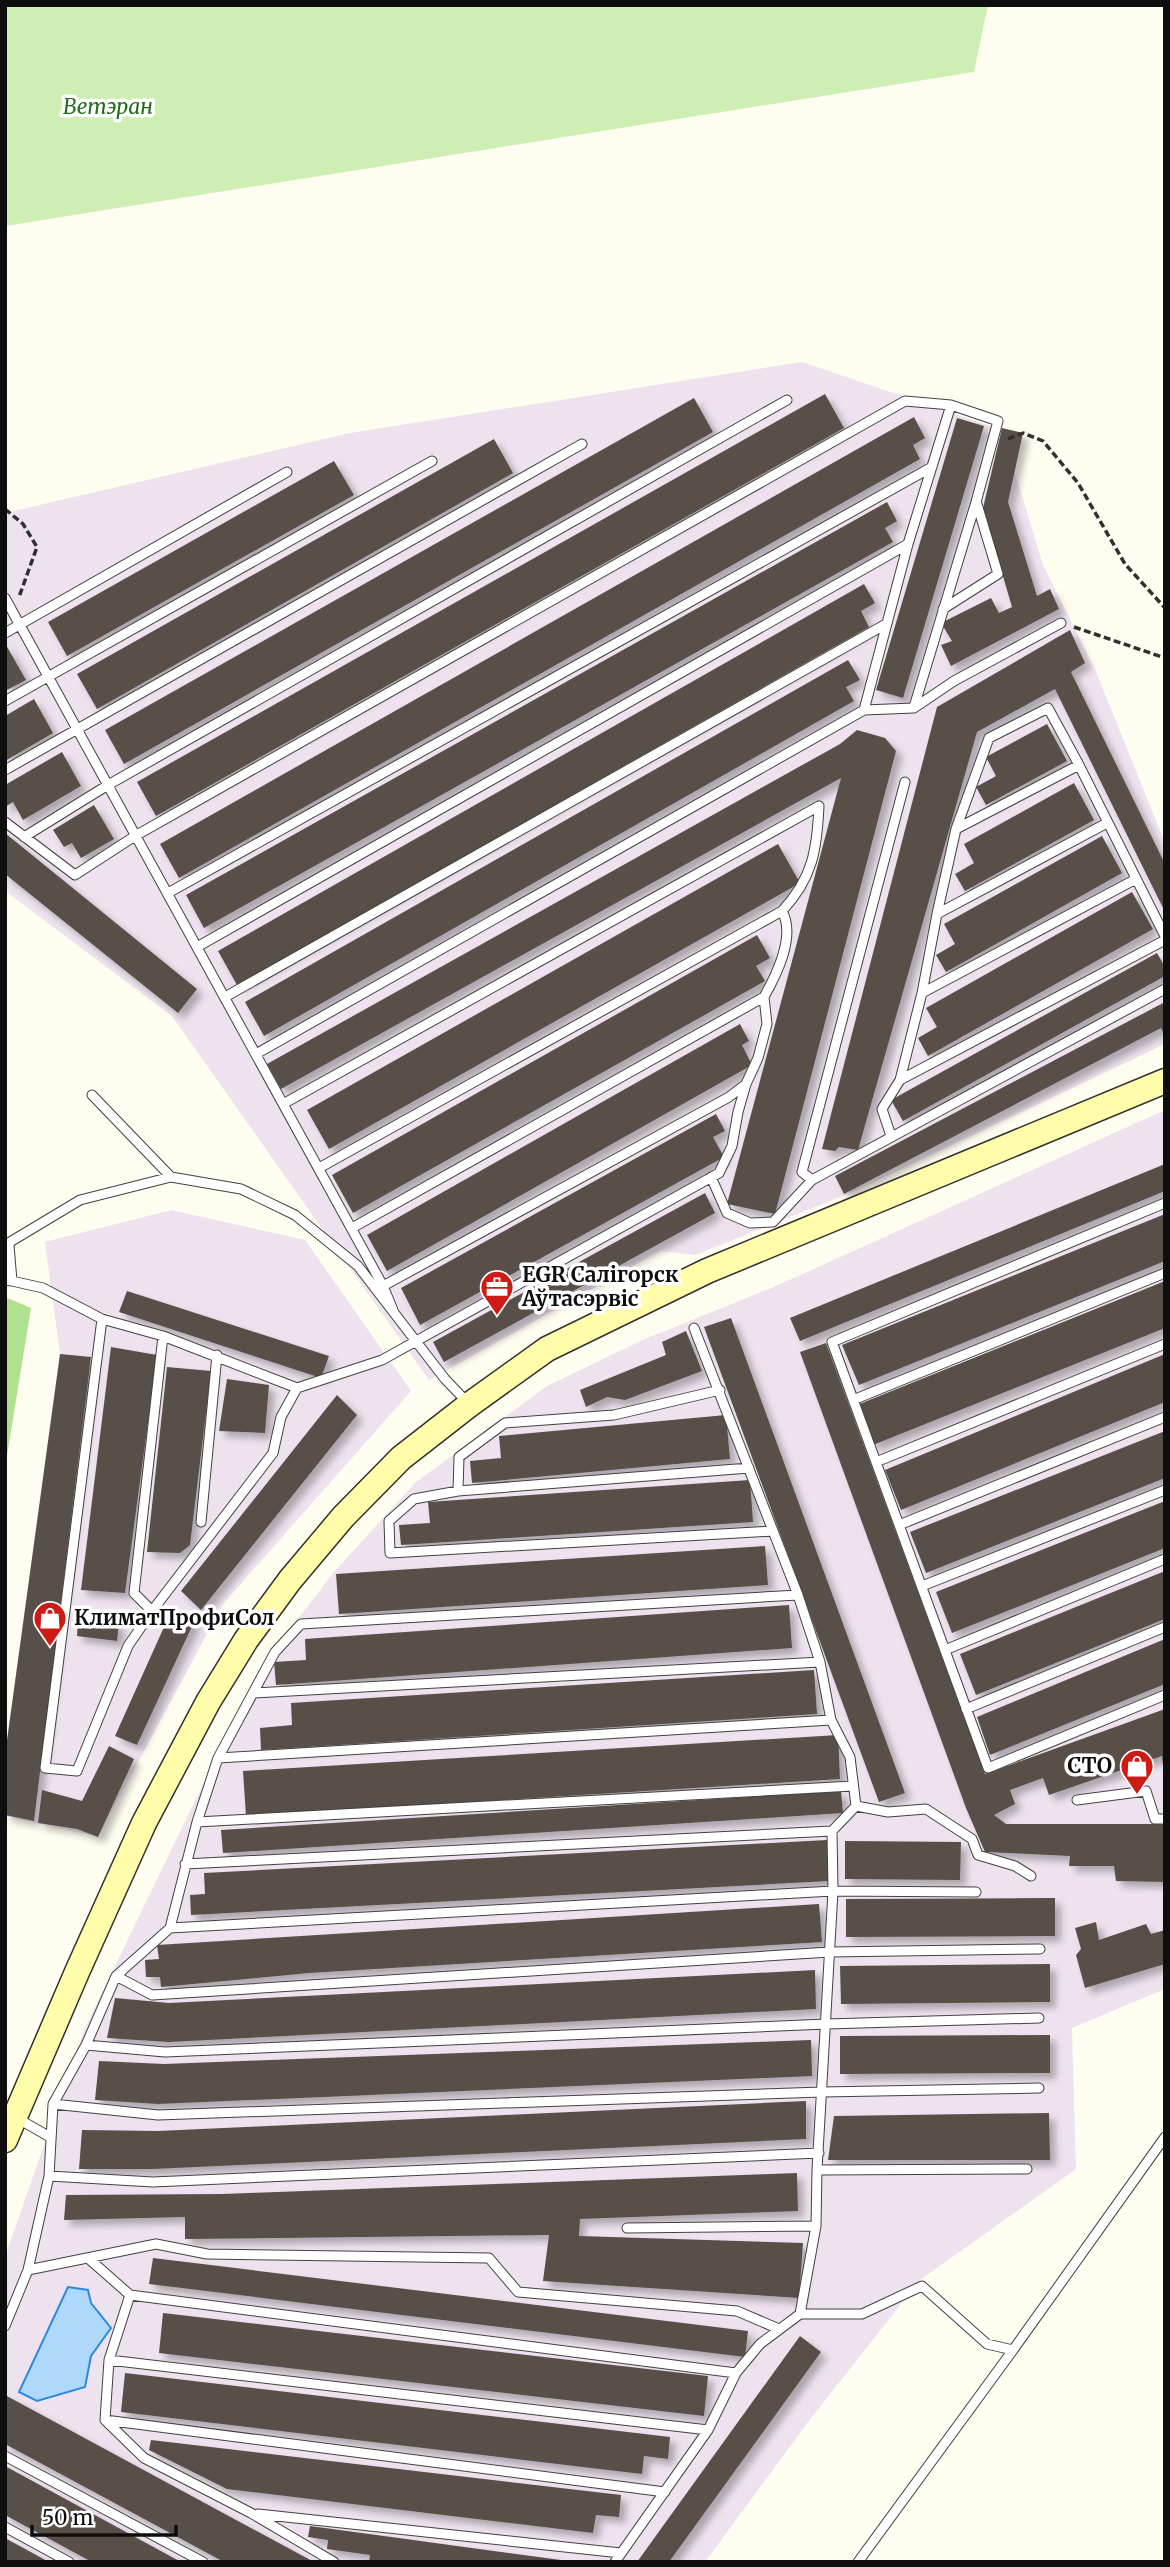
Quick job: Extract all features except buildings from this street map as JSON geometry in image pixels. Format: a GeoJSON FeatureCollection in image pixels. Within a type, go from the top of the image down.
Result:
{"type":"FeatureCollection","features":[{"type":"Feature","properties":{"kind":"main road"},"geometry":{"type":"LineString","coordinates":[[5,2140],[144,1823],[208,1702],[246,1640],[290,1580],[343,1517],[401,1458],[547,1349],[707,1272],[1165,1081]]}},
{"type":"Feature","properties":{"kind":"lane"},"geometry":{"type":"LineString","coordinates":[[24,837],[108,785],[787,400]]}},
{"type":"Feature","properties":{"kind":"lane"},"geometry":{"type":"LineString","coordinates":[[5,822],[75,875],[135,836],[905,401],[951,405],[998,421],[914,708]]}},
{"type":"Feature","properties":{"kind":"lane"},"geometry":{"type":"LineString","coordinates":[[864,710],[908,544],[951,405]]}},
{"type":"Feature","properties":{"kind":"lane"},"geometry":{"type":"LineString","coordinates":[[5,770],[582,444]]}},
{"type":"Feature","properties":{"kind":"lane"},"geometry":{"type":"LineString","coordinates":[[5,701],[432,461]]}},
{"type":"Feature","properties":{"kind":"lane"},"geometry":{"type":"LineString","coordinates":[[168,893],[932,467]]}},
{"type":"Feature","properties":{"kind":"lane"},"geometry":{"type":"LineString","coordinates":[[5,633],[287,472]]}},
{"type":"Feature","properties":{"kind":"lane"},"geometry":{"type":"LineString","coordinates":[[943,609],[998,574],[976,502]]}},
{"type":"Feature","properties":{"kind":"lane"},"geometry":{"type":"LineString","coordinates":[[197,947],[908,544]]}},
{"type":"Feature","properties":{"kind":"lane"},"geometry":{"type":"LineString","coordinates":[[5,598],[352,1228],[393,1310]]}},
{"type":"Feature","properties":{"kind":"lane"},"geometry":{"type":"LineString","coordinates":[[256,1054],[864,710],[914,708],[954,681],[1061,622]]}},
{"type":"Feature","properties":{"kind":"lane"},"geometry":{"type":"LineString","coordinates":[[225,997],[886,624]]}},
{"type":"Feature","properties":{"kind":"lane"},"geometry":{"type":"LineString","coordinates":[[891,1136],[882,1109],[900,1080],[922,993],[956,829],[989,738],[1048,708],[1165,938],[900,1080]]}},
{"type":"Feature","properties":{"kind":"lane"},"geometry":{"type":"LineString","coordinates":[[956,829],[1079,765]]}},
{"type":"Feature","properties":{"kind":"lane"},"geometry":{"type":"LineString","coordinates":[[812,1180],[802,1172],[905,782]]}},
{"type":"Feature","properties":{"kind":"lane"},"geometry":{"type":"LineString","coordinates":[[283,1104],[820,806],[817,845],[800,892],[782,911],[319,1168]]}},
{"type":"Feature","properties":{"kind":"lane"},"geometry":{"type":"LineString","coordinates":[[937,914],[1107,823]]}},
{"type":"Feature","properties":{"kind":"lane"},"geometry":{"type":"LineString","coordinates":[[922,993],[1136,879]]}},
{"type":"Feature","properties":{"kind":"lane"},"geometry":{"type":"LineString","coordinates":[[352,1228],[764,997],[781,965],[788,921],[782,911]]}},
{"type":"Feature","properties":{"kind":"lane"},"geometry":{"type":"LineString","coordinates":[[711,1177],[727,1213],[750,1223],[773,1222],[812,1180],[1165,989]]}},
{"type":"Feature","properties":{"kind":"lane"},"geometry":{"type":"LineString","coordinates":[[469,1405],[417,1342],[358,1266],[295,1215],[241,1189],[171,1177],[80,1200],[7,1245],[9,1280],[43,1288],[102,1319],[217,1355],[297,1388],[382,1360],[417,1342],[719,1173],[732,1146],[746,1084],[758,1058],[767,1024],[764,997]]}},
{"type":"Feature","properties":{"kind":"lane"},"geometry":{"type":"LineString","coordinates":[[383,1286],[729,1097],[746,1084]]}},
{"type":"Feature","properties":{"kind":"lane"},"geometry":{"type":"LineString","coordinates":[[92,1095],[171,1177]]}},
{"type":"Feature","properties":{"kind":"lane"},"geometry":{"type":"LineString","coordinates":[[1165,1203],[832,1342],[988,1768],[1165,1695]]}},
{"type":"Feature","properties":{"kind":"lane"},"geometry":{"type":"LineString","coordinates":[[853,1400],[1165,1273]]}},
{"type":"Feature","properties":{"kind":"lane"},"geometry":{"type":"LineString","coordinates":[[102,1319],[45,1768],[77,1771],[128,1646],[273,1453],[281,1417],[297,1388]]}},
{"type":"Feature","properties":{"kind":"lane"},"geometry":{"type":"LineString","coordinates":[[694,1328],[720,1390],[820,1661],[831,1720],[850,1757],[856,1806]]}},
{"type":"Feature","properties":{"kind":"lane"},"geometry":{"type":"LineString","coordinates":[[152,1611],[134,1593],[163,1336]]}},
{"type":"Feature","properties":{"kind":"lane"},"geometry":{"type":"LineString","coordinates":[[876,1462],[1165,1344]]}},
{"type":"Feature","properties":{"kind":"lane"},"geometry":{"type":"LineString","coordinates":[[201,1522],[217,1355]]}},
{"type":"Feature","properties":{"kind":"lane"},"geometry":{"type":"LineString","coordinates":[[458,1491],[459,1457],[505,1423],[614,1415],[720,1390]]}},
{"type":"Feature","properties":{"kind":"lane"},"geometry":{"type":"LineString","coordinates":[[899,1525],[1165,1417]]}},
{"type":"Feature","properties":{"kind":"lane"},"geometry":{"type":"LineString","coordinates":[[749,1468],[458,1491],[414,1499],[388,1521],[390,1553],[773,1531]]}},
{"type":"Feature","properties":{"kind":"lane"},"geometry":{"type":"LineString","coordinates":[[922,1586],[1165,1490]]}},
{"type":"Feature","properties":{"kind":"lane"},"geometry":{"type":"LineString","coordinates":[[945,1650],[1165,1559]]}},
{"type":"Feature","properties":{"kind":"lane"},"geometry":{"type":"LineString","coordinates":[[5,2326],[28,2270],[49,2176],[53,2104],[86,2045],[116,1976],[170,1928],[185,1864],[218,1758],[275,1652],[301,1624],[797,1595]]}},
{"type":"Feature","properties":{"kind":"lane"},"geometry":{"type":"LineString","coordinates":[[966,1709],[1165,1627]]}},
{"type":"Feature","properties":{"kind":"lane"},"geometry":{"type":"LineString","coordinates":[[254,1693],[820,1661]]}},
{"type":"Feature","properties":{"kind":"lane"},"geometry":{"type":"LineString","coordinates":[[218,1758],[831,1720]]}},
{"type":"Feature","properties":{"kind":"lane"},"geometry":{"type":"LineString","coordinates":[[197,1822],[853,1786]]}},
{"type":"Feature","properties":{"kind":"lane"},"geometry":{"type":"LineString","coordinates":[[1077,1800],[1146,1791],[1155,1819],[1165,1819]]}},
{"type":"Feature","properties":{"kind":"lane"},"geometry":{"type":"LineString","coordinates":[[185,1864],[832,1830],[856,1806]]}},
{"type":"Feature","properties":{"kind":"lane"},"geometry":{"type":"LineString","coordinates":[[856,1806],[888,1812],[926,1809],[972,1839],[978,1855],[1015,1866],[1031,1876]]}},
{"type":"Feature","properties":{"kind":"lane"},"geometry":{"type":"LineString","coordinates":[[800,2314],[816,2225],[833,1891],[832,1830]]}},
{"type":"Feature","properties":{"kind":"lane"},"geometry":{"type":"LineString","coordinates":[[170,1928],[833,1891],[976,1892]]}},
{"type":"Feature","properties":{"kind":"lane"},"geometry":{"type":"LineString","coordinates":[[116,1976],[152,1995],[830,1952],[1040,1949]]}},
{"type":"Feature","properties":{"kind":"lane"},"geometry":{"type":"LineString","coordinates":[[86,2045],[165,2052],[826,2024],[1040,2018]]}},
{"type":"Feature","properties":{"kind":"lane"},"geometry":{"type":"LineString","coordinates":[[53,2104],[158,2115],[822,2092],[1039,2088]]}},
{"type":"Feature","properties":{"kind":"lane"},"geometry":{"type":"LineString","coordinates":[[14,2117],[50,2137]]}},
{"type":"Feature","properties":{"kind":"lane"},"geometry":{"type":"LineString","coordinates":[[858,2562],[1165,2137]]}},
{"type":"Feature","properties":{"kind":"lane"},"geometry":{"type":"LineString","coordinates":[[49,2176],[153,2182],[818,2153]]}},
{"type":"Feature","properties":{"kind":"lane"},"geometry":{"type":"LineString","coordinates":[[817,2170],[1027,2169]]}},
{"type":"Feature","properties":{"kind":"lane"},"geometry":{"type":"LineString","coordinates":[[627,2228],[816,2225]]}},
{"type":"Feature","properties":{"kind":"lane"},"geometry":{"type":"LineString","coordinates":[[28,2270],[156,2245],[207,2253],[489,2258],[518,2291],[737,2311],[779,2329]]}},
{"type":"Feature","properties":{"kind":"lane"},"geometry":{"type":"LineString","coordinates":[[88,2258],[131,2295],[736,2373]]}},
{"type":"Feature","properties":{"kind":"lane"},"geometry":{"type":"LineString","coordinates":[[615,2562],[708,2430],[736,2373],[760,2344],[800,2314],[862,2314],[922,2286],[987,2344],[1013,2350]]}},
{"type":"Feature","properties":{"kind":"lane"},"geometry":{"type":"LineString","coordinates":[[131,2295],[109,2360],[105,2420],[144,2458],[251,2513],[334,2562]]}},
{"type":"Feature","properties":{"kind":"lane"},"geometry":{"type":"LineString","coordinates":[[109,2360],[708,2430]]}},
{"type":"Feature","properties":{"kind":"lane"},"geometry":{"type":"LineString","coordinates":[[105,2420],[665,2491]]}},
{"type":"Feature","properties":{"kind":"lane"},"geometry":{"type":"LineString","coordinates":[[5,2456],[203,2562]]}},
{"type":"Feature","properties":{"kind":"lane"},"geometry":{"type":"LineString","coordinates":[[251,2513],[621,2553]]}},
{"type":"Feature","properties":{"kind":"lane"},"geometry":{"type":"LineString","coordinates":[[5,2527],[69,2562]]}},
{"type":"Feature","properties":{"kind":"path"},"geometry":{"type":"LineString","coordinates":[[994,437],[1010,440],[1023,433],[1043,441],[1078,483],[1125,564],[1165,608]]}},
{"type":"Feature","properties":{"kind":"path"},"geometry":{"type":"LineString","coordinates":[[5,509],[23,524],[37,547],[22,592],[12,611]]}},
{"type":"Feature","properties":{"kind":"path"},"geometry":{"type":"LineString","coordinates":[[1061,622],[1165,657]]}},
{"type":"Feature","properties":{"kind":"shaded area"},"geometry":{"type":"Polygon","coordinates":[[[802,362],[1002,430],[1043,565],[1094,667],[1165,843],[1165,1044],[855,1191],[695,1255],[660,1251],[429,1380],[172,1016],[5,891],[5,513],[350,433],[802,362]]]}},
{"type":"Feature","properties":{"kind":"shaded area"},"geometry":{"type":"Polygon","coordinates":[[[1165,1110],[1165,1989],[1072,2028],[1076,2169],[920,2280],[808,2422],[705,2562],[5,2562],[5,2257],[84,2030],[258,1671],[334,1572],[415,1483],[547,1386],[645,1339],[774,1287],[1165,1110]]]}},
{"type":"Feature","properties":{"kind":"shaded area"},"geometry":{"type":"Polygon","coordinates":[[[171,1210],[305,1240],[411,1391],[223,1604],[98,1837],[5,1816],[5,1755],[60,1354],[45,1242],[171,1210]]]}},
{"type":"Feature","properties":{"kind":"green space","name":"Ветэран"},"geometry":{"type":"Polygon","coordinates":[[[5,5],[988,5],[974,72],[5,226],[5,5]]]}},
{"type":"Feature","properties":{"kind":"green space"},"geometry":{"type":"Polygon","coordinates":[[[5,1297],[31,1308],[5,1468],[5,1297]]]}},
{"type":"Feature","properties":{"kind":"water"},"geometry":{"type":"Polygon","coordinates":[[[68,2287],[88,2290],[91,2303],[111,2328],[91,2356],[85,2387],[37,2401],[19,2392],[68,2287]]]}},
{"type":"Feature","properties":{"kind":"place","name":"EGR Салігорск Аўтасэрвіс"},"geometry":{"type":"Point","coordinates":[497,1317]}},
{"type":"Feature","properties":{"kind":"place","name":"КлиматПрофиСол"},"geometry":{"type":"Point","coordinates":[50,1648]}},
{"type":"Feature","properties":{"kind":"place","name":"СТО"},"geometry":{"type":"Point","coordinates":[1137,1796]}}]}
